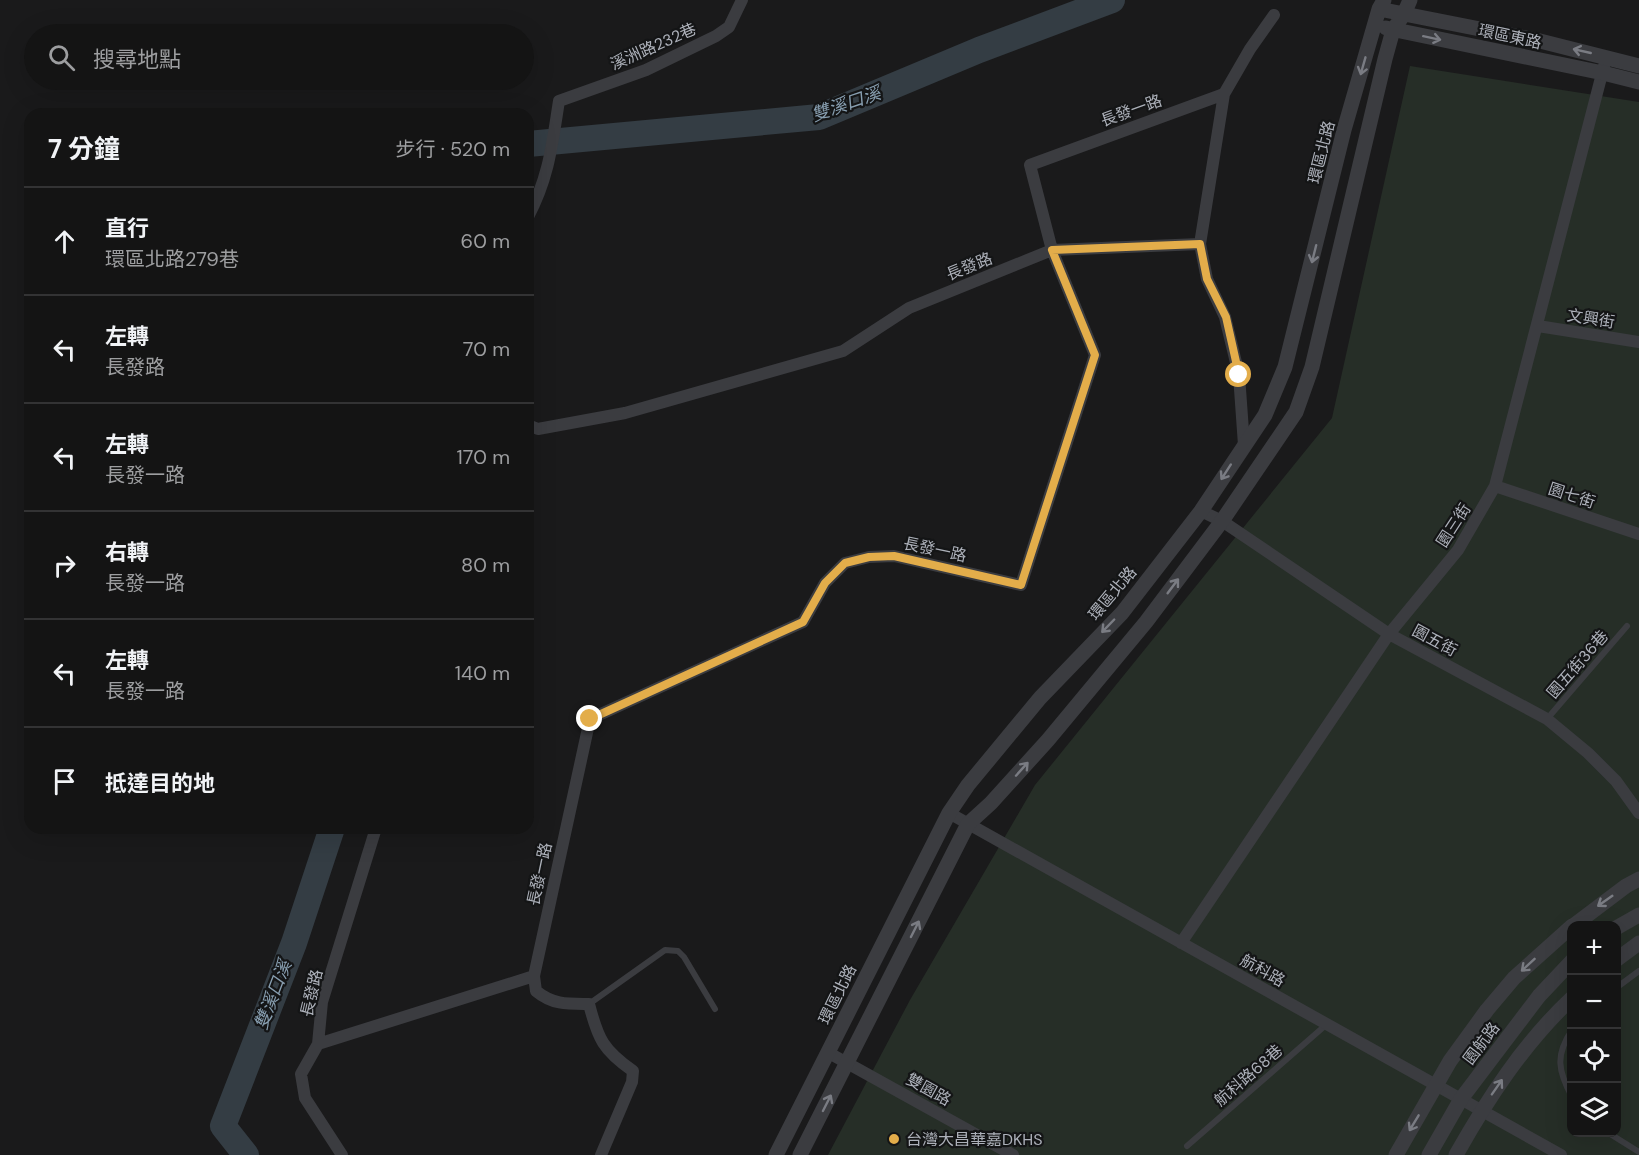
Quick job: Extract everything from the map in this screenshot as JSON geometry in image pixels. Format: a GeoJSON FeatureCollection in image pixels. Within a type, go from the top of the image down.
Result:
{"type":"FeatureCollection","features":[{"type":"Feature","properties":{"kind":"street","name":"溪洲路232巷"},"geometry":{"type":"LineString","coordinates":[[534,206],[541,193],[549,164],[560,101],[646,70],[716,36],[729,27],[741,0]]}},
{"type":"Feature","properties":{"kind":"street","name":"環區東路"},"geometry":{"type":"LineString","coordinates":[[1381,5],[1407,7],[1639,66]]}},
{"type":"Feature","properties":{"kind":"street","name":"環區北路"},"geometry":{"type":"LineString","coordinates":[[776,1155],[949,813],[968,785],[1040,698],[1122,612],[1201,510],[1265,415],[1285,368],[1344,130],[1381,5]]}},
{"type":"Feature","properties":{"kind":"street"},"geometry":{"type":"LineString","coordinates":[[800,1155],[968,824],[991,803],[1041,748],[1146,622],[1222,521],[1296,412],[1312,367],[1393,30],[1407,7]]}},
{"type":"Feature","properties":{"kind":"street"},"geometry":{"type":"LineString","coordinates":[[1244,445],[1239,375],[1226,317],[1207,279],[1200,244],[1224,94],[1250,49],[1274,15]]}},
{"type":"Feature","properties":{"kind":"street","name":"環區東路"},"geometry":{"type":"LineString","coordinates":[[1374,26],[1639,82]]}},
{"type":"Feature","properties":{"kind":"street","name":"園三街"},"geometry":{"type":"LineString","coordinates":[[1181,943],[1389,634],[1458,550],[1495,486],[1606,57]]}},
{"type":"Feature","properties":{"kind":"street","name":"長發一路"},"geometry":{"type":"LineString","coordinates":[[534,976],[590,719],[803,622],[825,583],[845,563],[869,557],[894,556],[1021,585],[1095,355],[1052,250],[1030,165],[1224,94]]}},
{"type":"Feature","properties":{"kind":"street","name":"長發路"},"geometry":{"type":"LineString","coordinates":[[534,427],[538,429],[626,413],[843,351],[909,308],[1052,250],[1200,244]]}},
{"type":"Feature","properties":{"kind":"street","name":"文興街"},"geometry":{"type":"LineString","coordinates":[[1538,326],[1639,342]]}},
{"type":"Feature","properties":{"kind":"street","name":"園七街"},"geometry":{"type":"LineString","coordinates":[[1495,486],[1639,534]]}},
{"type":"Feature","properties":{"kind":"street","name":"園五街"},"geometry":{"type":"LineString","coordinates":[[1201,510],[1222,521],[1389,634],[1547,719],[1588,753],[1616,781],[1639,813]]}},
{"type":"Feature","properties":{"kind":"street","name":"航科路"},"geometry":{"type":"LineString","coordinates":[[949,813],[1561,1155]]}},
{"type":"Feature","properties":{"kind":"street","name":"長發路"},"geometry":{"type":"LineString","coordinates":[[342,1155],[305,1098],[301,1074],[318,1044],[322,1002],[374,834]]}},
{"type":"Feature","properties":{"kind":"street"},"geometry":{"type":"LineString","coordinates":[[1579,921],[1626,885],[1639,879]]}},
{"type":"Feature","properties":{"kind":"street"},"geometry":{"type":"LineString","coordinates":[[1621,926],[1639,915]]}},
{"type":"Feature","properties":{"kind":"street"},"geometry":{"type":"LineString","coordinates":[[1396,1155],[1450,1061],[1487,1010],[1515,978],[1567,931]]}},
{"type":"Feature","properties":{"kind":"street"},"geometry":{"type":"LineString","coordinates":[[1621,957],[1639,943]]}},
{"type":"Feature","properties":{"kind":"street","name":"園航路"},"geometry":{"type":"LineString","coordinates":[[1429,1155],[1461,1099],[1539,996],[1567,966]]}},
{"type":"Feature","properties":{"kind":"street"},"geometry":{"type":"LineString","coordinates":[[318,1044],[534,976],[536,991],[544,998],[561,1005],[589,1004],[594,1026],[602,1044],[614,1058],[633,1071],[632,1082],[601,1155]]}},
{"type":"Feature","properties":{"kind":"street"},"geometry":{"type":"LineString","coordinates":[[1456,1155],[1481,1110],[1524,1050],[1567,1003]]}},
{"type":"Feature","properties":{"kind":"street","name":"雙園路"},"geometry":{"type":"LineString","coordinates":[[829,1053],[1012,1155]]}},
{"type":"Feature","properties":{"kind":"lane","name":"園五街36巷"},"geometry":{"type":"LineString","coordinates":[[1547,719],[1627,626]]}},
{"type":"Feature","properties":{"kind":"lane"},"geometry":{"type":"LineString","coordinates":[[589,1004],[665,951],[678,951],[684,957],[715,1009]]}},
{"type":"Feature","properties":{"kind":"lane"},"geometry":{"type":"LineString","coordinates":[[1621,985],[1639,971]]}},
{"type":"Feature","properties":{"kind":"lane","name":"航科路68巷"},"geometry":{"type":"LineString","coordinates":[[1187,1146],[1327,1024]]}},
{"type":"Feature","properties":{"kind":"lane"},"geometry":{"type":"LineString","coordinates":[[1567,1037],[1559,1060],[1567,1088]]}},
{"type":"Feature","properties":{"kind":"lane"},"geometry":{"type":"LineString","coordinates":[[1614,1137],[1639,1152]]}},
{"type":"Feature","properties":{"kind":"shaded area"},"geometry":{"type":"Polygon","coordinates":[[[1410,66],[1639,102],[1639,1155],[828,1155],[910,1000],[1035,785],[1332,418],[1410,66]]]}},
{"type":"Feature","properties":{"kind":"waterway","name":"雙溪口溪"},"geometry":{"type":"LineString","coordinates":[[534,143],[819,117],[979,50],[1112,0]]}},
{"type":"Feature","properties":{"kind":"waterway","name":"雙溪口溪"},"geometry":{"type":"LineString","coordinates":[[246,1155],[223,1126],[294,943],[330,834]]}},
{"type":"Feature","properties":{"kind":"place","name":"台灣大昌華嘉DKHS"},"geometry":{"type":"Point","coordinates":[894,1139]}},
{"type":"Feature","properties":{"kind":"route"},"geometry":{"type":"LineString","coordinates":[[590,719],[803,622],[825,583],[845,563],[869,557],[894,556],[1021,585],[1095,355],[1052,250],[1200,244],[1207,279],[1226,317],[1239,375]]}}]}
